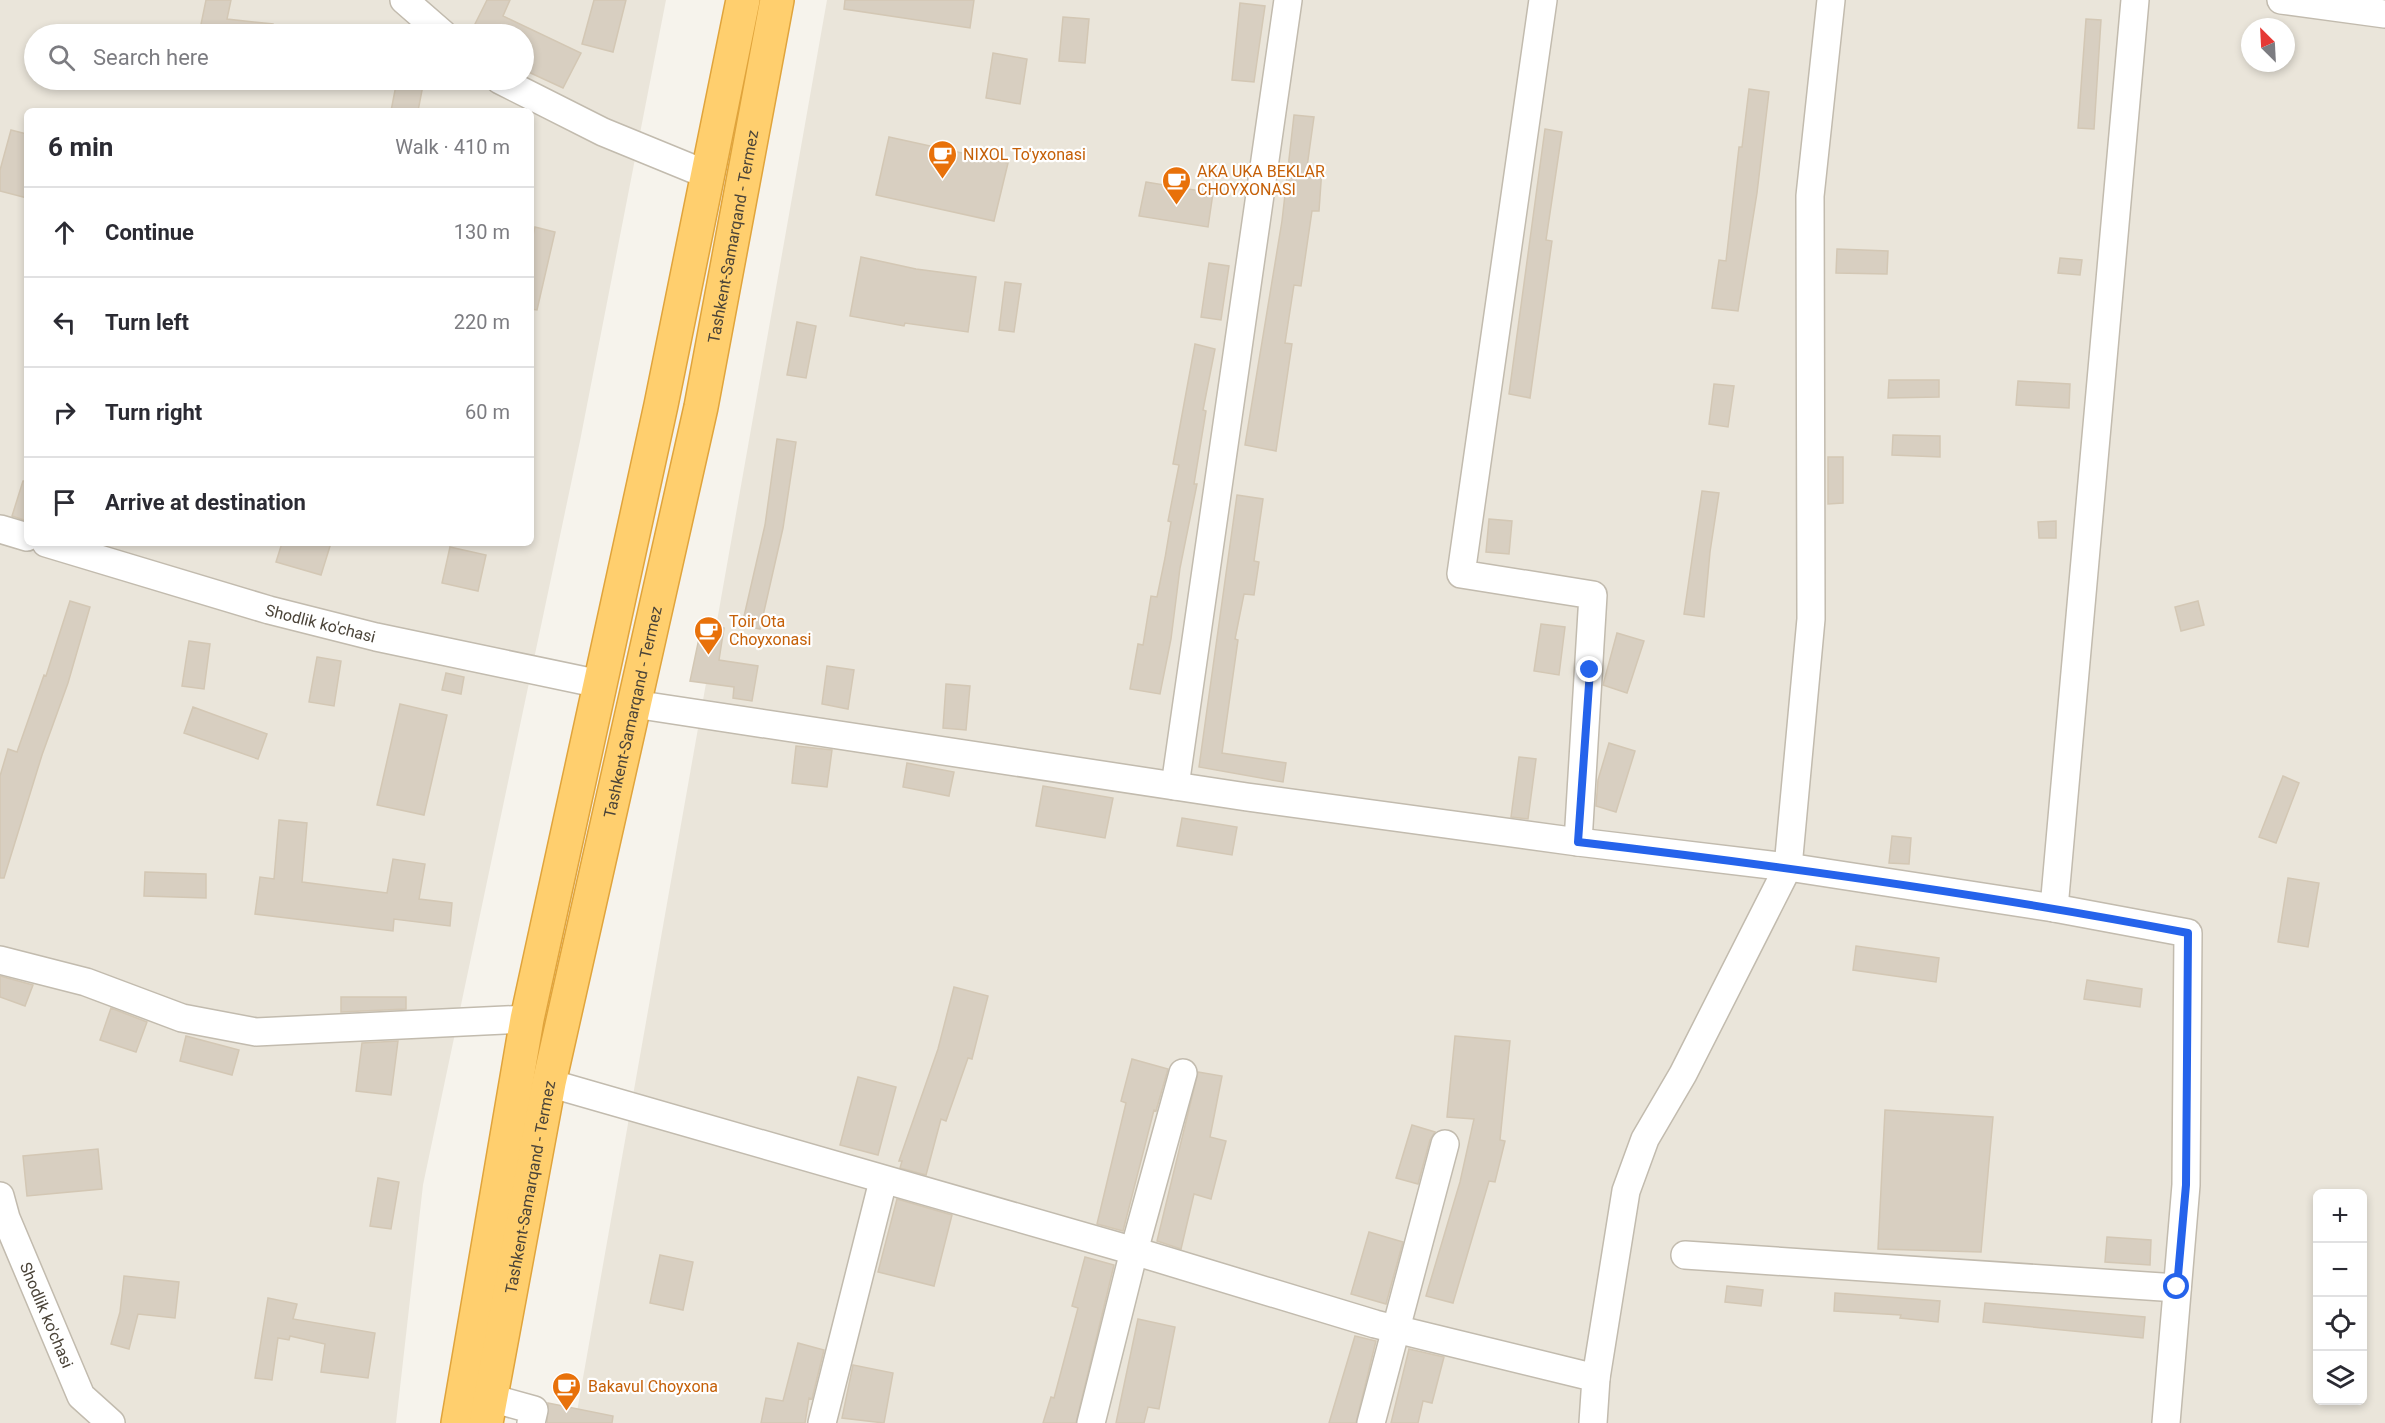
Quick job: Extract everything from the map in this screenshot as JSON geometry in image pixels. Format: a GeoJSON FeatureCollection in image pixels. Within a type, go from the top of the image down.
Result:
{"type":"FeatureCollection","features":[{"type":"Feature","properties":{"kind":"highway","name":"Tashkent-Samarqand - Termez"},"geometry":{"type":"LineString","coordinates":[[458,1423],[527,1019],[708,175],[742,0]]}},
{"type":"Feature","properties":{"kind":"highway","name":"Tashkent-Samarqand - Termez"},"geometry":{"type":"LineString","coordinates":[[509,1415],[549,1083],[701,406],[777,0]]}},
{"type":"Feature","properties":{"kind":"highway"},"geometry":{"type":"LineString","coordinates":[[546,927],[551,950],[557,957],[566,959],[578,954]]}},
{"type":"Feature","properties":{"kind":"street"},"geometry":{"type":"LineString","coordinates":[[404,0],[432,24]]}},
{"type":"Feature","properties":{"kind":"street"},"geometry":{"type":"LineString","coordinates":[[1175,786],[1288,0]]}},
{"type":"Feature","properties":{"kind":"street"},"geometry":{"type":"LineString","coordinates":[[1543,0],[1461,574],[1593,595],[1578,842]]}},
{"type":"Feature","properties":{"kind":"street"},"geometry":{"type":"LineString","coordinates":[[1593,1423],[1596,1378],[1626,1191],[1645,1139],[1688,1063],[1788,867],[1811,619],[1810,196],[1831,0]]}},
{"type":"Feature","properties":{"kind":"street"},"geometry":{"type":"LineString","coordinates":[[2054,908],[2135,0]]}},
{"type":"Feature","properties":{"kind":"street"},"geometry":{"type":"LineString","coordinates":[[2281,0],[2385,14]]}},
{"type":"Feature","properties":{"kind":"street"},"geometry":{"type":"LineString","coordinates":[[520,90],[603,132],[708,175]]}},
{"type":"Feature","properties":{"kind":"street"},"geometry":{"type":"LineString","coordinates":[[0,529],[24,536]]}},
{"type":"Feature","properties":{"kind":"street","name":"Shodlik ko'chasi"},"geometry":{"type":"LineString","coordinates":[[56,546],[322,624],[600,684]]}},
{"type":"Feature","properties":{"kind":"street"},"geometry":{"type":"LineString","coordinates":[[634,704],[1175,786],[1578,842],[1788,867],[2054,908],[2188,933],[2186,1185],[2166,1423]]}},
{"type":"Feature","properties":{"kind":"street"},"geometry":{"type":"LineString","coordinates":[[0,960],[86,982],[182,1018],[256,1032],[527,1019]]}},
{"type":"Feature","properties":{"kind":"street"},"geometry":{"type":"LineString","coordinates":[[1091,1423],[1134,1251],[1183,1073]]}},
{"type":"Feature","properties":{"kind":"street"},"geometry":{"type":"LineString","coordinates":[[549,1083],[883,1181],[1134,1251],[1395,1329],[1596,1378]]}},
{"type":"Feature","properties":{"kind":"street"},"geometry":{"type":"LineString","coordinates":[[1371,1423],[1445,1144]]}},
{"type":"Feature","properties":{"kind":"street"},"geometry":{"type":"LineString","coordinates":[[822,1423],[883,1181]]}},
{"type":"Feature","properties":{"kind":"street","name":"Shodlik ko'chasi"},"geometry":{"type":"LineString","coordinates":[[0,1196],[6,1218],[81,1396],[111,1423]]}},
{"type":"Feature","properties":{"kind":"street"},"geometry":{"type":"LineString","coordinates":[[1685,1255],[2177,1287]]}},
{"type":"Feature","properties":{"kind":"shaded area"},"geometry":{"type":"Polygon","coordinates":[[[0,0],[666,0],[580,441],[423,1185],[396,1423],[0,1423],[0,0]]]}},
{"type":"Feature","properties":{"kind":"shaded area"},"geometry":{"type":"Polygon","coordinates":[[[827,0],[2385,0],[2385,1423],[575,1423],[827,0]]]}},
{"type":"Feature","properties":{"kind":"building"},"geometry":{"type":"Polygon","coordinates":[[[206,0],[231,0],[227,19],[273,24],[201,24],[206,0]]]}},
{"type":"Feature","properties":{"kind":"building"},"geometry":{"type":"Polygon","coordinates":[[[487,0],[510,0],[503,16],[520,24],[475,24],[487,0]]]}},
{"type":"Feature","properties":{"kind":"building"},"geometry":{"type":"Polygon","coordinates":[[[594,0],[626,0],[613,52],[582,44],[594,0]]]}},
{"type":"Feature","properties":{"kind":"building"},"geometry":{"type":"Polygon","coordinates":[[[845,0],[974,0],[970,28],[844,9],[845,0]]]}},
{"type":"Feature","properties":{"kind":"building"},"geometry":{"type":"Polygon","coordinates":[[[1240,3],[1265,6],[1254,82],[1232,80],[1240,3]]]}},
{"type":"Feature","properties":{"kind":"building"},"geometry":{"type":"Polygon","coordinates":[[[1063,17],[1089,19],[1085,63],[1059,61],[1063,17]]]}},
{"type":"Feature","properties":{"kind":"building"},"geometry":{"type":"Polygon","coordinates":[[[2086,19],[2101,20],[2094,129],[2078,128],[2086,19]]]}},
{"type":"Feature","properties":{"kind":"building"},"geometry":{"type":"Polygon","coordinates":[[[534,31],[581,53],[563,88],[534,75],[534,31]]]}},
{"type":"Feature","properties":{"kind":"building"},"geometry":{"type":"Polygon","coordinates":[[[993,53],[1027,59],[1020,104],[986,98],[993,53]]]}},
{"type":"Feature","properties":{"kind":"building"},"geometry":{"type":"Polygon","coordinates":[[[1749,89],[1769,92],[1757,193],[1738,311],[1712,308],[1719,260],[1726,261],[1739,147],[1742,147],[1749,89]]]}},
{"type":"Feature","properties":{"kind":"building"},"geometry":{"type":"Polygon","coordinates":[[[395,90],[422,90],[419,108],[392,108],[395,90]]]}},
{"type":"Feature","properties":{"kind":"building"},"geometry":{"type":"Polygon","coordinates":[[[1294,115],[1314,117],[1307,167],[1322,168],[1319,211],[1312,211],[1301,286],[1294,285],[1285,343],[1292,344],[1276,451],[1245,445],[1282,221],[1294,115]]]}},
{"type":"Feature","properties":{"kind":"building"},"geometry":{"type":"Polygon","coordinates":[[[1545,129],[1562,132],[1546,240],[1552,241],[1530,398],[1509,394],[1545,129]]]}},
{"type":"Feature","properties":{"kind":"building"},"geometry":{"type":"Polygon","coordinates":[[[11,130],[24,133],[24,197],[0,191],[0,170],[11,130]]]}},
{"type":"Feature","properties":{"kind":"building","name":"NIXOL To'yxonasi"},"geometry":{"type":"Polygon","coordinates":[[[889,137],[1008,163],[994,221],[876,195],[889,137]]]}},
{"type":"Feature","properties":{"kind":"building","name":"AKA UKA BEKLAR CHOYXONASI"},"geometry":{"type":"Polygon","coordinates":[[[1146,182],[1213,193],[1208,227],[1139,216],[1146,182]]]}},
{"type":"Feature","properties":{"kind":"building"},"geometry":{"type":"Polygon","coordinates":[[[535,227],[555,232],[537,310],[534,310],[535,227]]]}},
{"type":"Feature","properties":{"kind":"building"},"geometry":{"type":"Polygon","coordinates":[[[1837,249],[1888,251],[1887,274],[1836,273],[1837,249]]]}},
{"type":"Feature","properties":{"kind":"building"},"geometry":{"type":"Polygon","coordinates":[[[861,257],[916,269],[976,277],[968,332],[905,323],[904,326],[850,316],[861,257]]]}},
{"type":"Feature","properties":{"kind":"building"},"geometry":{"type":"Polygon","coordinates":[[[2060,258],[2082,260],[2080,275],[2058,273],[2060,258]]]}},
{"type":"Feature","properties":{"kind":"building"},"geometry":{"type":"Polygon","coordinates":[[[1209,263],[1229,266],[1221,320],[1201,317],[1209,263]]]}},
{"type":"Feature","properties":{"kind":"building"},"geometry":{"type":"Polygon","coordinates":[[[1005,282],[1021,284],[1014,332],[999,330],[1005,282]]]}},
{"type":"Feature","properties":{"kind":"building"},"geometry":{"type":"Polygon","coordinates":[[[797,322],[816,326],[806,378],[787,375],[797,322]]]}},
{"type":"Feature","properties":{"kind":"building"},"geometry":{"type":"Polygon","coordinates":[[[1195,344],[1215,349],[1203,410],[1206,411],[1194,484],[1197,484],[1180,568],[1171,639],[1160,694],[1130,689],[1138,644],[1143,645],[1151,596],[1157,597],[1165,558],[1171,522],[1168,521],[1179,465],[1173,464],[1195,344]]]}},
{"type":"Feature","properties":{"kind":"building"},"geometry":{"type":"Polygon","coordinates":[[[1889,380],[1939,380],[1939,397],[1888,398],[1889,380]]]}},
{"type":"Feature","properties":{"kind":"building"},"geometry":{"type":"Polygon","coordinates":[[[2018,381],[2070,384],[2069,408],[2016,405],[2018,381]]]}},
{"type":"Feature","properties":{"kind":"building"},"geometry":{"type":"Polygon","coordinates":[[[1714,384],[1734,386],[1728,427],[1709,424],[1714,384]]]}},
{"type":"Feature","properties":{"kind":"building"},"geometry":{"type":"Polygon","coordinates":[[[1893,435],[1940,436],[1940,457],[1892,455],[1893,435]]]}},
{"type":"Feature","properties":{"kind":"building"},"geometry":{"type":"Polygon","coordinates":[[[777,439],[796,442],[783,528],[760,629],[742,625],[765,525],[777,439]]]}},
{"type":"Feature","properties":{"kind":"building"},"geometry":{"type":"Polygon","coordinates":[[[1828,457],[1843,457],[1843,503],[1828,504],[1828,457]]]}},
{"type":"Feature","properties":{"kind":"building"},"geometry":{"type":"Polygon","coordinates":[[[23,481],[24,481],[24,520],[12,516],[23,481]]]}},
{"type":"Feature","properties":{"kind":"building"},"geometry":{"type":"Polygon","coordinates":[[[1702,491],[1719,493],[1710,552],[1704,617],[1684,614],[1702,491]]]}},
{"type":"Feature","properties":{"kind":"building"},"geometry":{"type":"Polygon","coordinates":[[[1237,495],[1263,499],[1254,561],[1259,562],[1254,595],[1244,594],[1235,639],[1238,640],[1222,753],[1286,763],[1283,782],[1199,767],[1237,495]]]}},
{"type":"Feature","properties":{"kind":"building"},"geometry":{"type":"Polygon","coordinates":[[[1489,519],[1512,521],[1509,554],[1486,552],[1489,519]]]}},
{"type":"Feature","properties":{"kind":"building"},"geometry":{"type":"Polygon","coordinates":[[[2056,521],[2056,538],[2039,538],[2038,522],[2056,521]]]}},
{"type":"Feature","properties":{"kind":"building"},"geometry":{"type":"Polygon","coordinates":[[[281,546],[330,546],[321,575],[276,562],[281,546]]]}},
{"type":"Feature","properties":{"kind":"building"},"geometry":{"type":"Polygon","coordinates":[[[450,547],[486,555],[478,591],[442,583],[450,547]]]}},
{"type":"Feature","properties":{"kind":"building"},"geometry":{"type":"Polygon","coordinates":[[[70,601],[90,607],[68,683],[42,755],[4,878],[0,878],[0,776],[8,749],[17,752],[44,675],[46,676],[70,601]]]}},
{"type":"Feature","properties":{"kind":"building"},"geometry":{"type":"Polygon","coordinates":[[[2198,601],[2204,625],[2181,631],[2175,607],[2198,601]]]}},
{"type":"Feature","properties":{"kind":"building"},"geometry":{"type":"Polygon","coordinates":[[[702,624],[724,628],[719,660],[758,666],[752,701],[733,698],[734,687],[690,681],[702,624]]]}},
{"type":"Feature","properties":{"kind":"building"},"geometry":{"type":"Polygon","coordinates":[[[1541,624],[1565,627],[1559,675],[1534,671],[1541,624]]]}},
{"type":"Feature","properties":{"kind":"building"},"geometry":{"type":"Polygon","coordinates":[[[1617,633],[1644,641],[1627,693],[1603,685],[1617,633]]]}},
{"type":"Feature","properties":{"kind":"building"},"geometry":{"type":"Polygon","coordinates":[[[189,641],[210,644],[204,689],[182,686],[189,641]]]}},
{"type":"Feature","properties":{"kind":"building"},"geometry":{"type":"Polygon","coordinates":[[[317,657],[341,661],[334,706],[309,702],[317,657]]]}},
{"type":"Feature","properties":{"kind":"building"},"geometry":{"type":"Polygon","coordinates":[[[827,666],[854,670],[848,709],[822,704],[827,666]]]}},
{"type":"Feature","properties":{"kind":"building"},"geometry":{"type":"Polygon","coordinates":[[[446,673],[464,677],[461,694],[442,690],[446,673]]]}},
{"type":"Feature","properties":{"kind":"building"},"geometry":{"type":"Polygon","coordinates":[[[946,684],[970,686],[966,730],[943,728],[946,684]]]}},
{"type":"Feature","properties":{"kind":"building"},"geometry":{"type":"Polygon","coordinates":[[[400,704],[447,715],[424,815],[377,805],[400,704]]]}},
{"type":"Feature","properties":{"kind":"building"},"geometry":{"type":"Polygon","coordinates":[[[193,707],[267,734],[258,759],[184,733],[193,707]]]}},
{"type":"Feature","properties":{"kind":"building"},"geometry":{"type":"Polygon","coordinates":[[[1609,743],[1635,751],[1616,812],[1596,806],[1598,780],[1609,743]]]}},
{"type":"Feature","properties":{"kind":"building"},"geometry":{"type":"Polygon","coordinates":[[[796,746],[832,750],[827,787],[792,783],[796,746]]]}},
{"type":"Feature","properties":{"kind":"building"},"geometry":{"type":"Polygon","coordinates":[[[1519,757],[1536,759],[1528,819],[1511,817],[1519,757]]]}},
{"type":"Feature","properties":{"kind":"building"},"geometry":{"type":"Polygon","coordinates":[[[907,763],[954,772],[949,796],[903,787],[907,763]]]}},
{"type":"Feature","properties":{"kind":"building"},"geometry":{"type":"Polygon","coordinates":[[[2283,776],[2299,783],[2276,843],[2259,837],[2283,776]]]}},
{"type":"Feature","properties":{"kind":"building"},"geometry":{"type":"Polygon","coordinates":[[[1043,786],[1113,798],[1105,838],[1036,826],[1043,786]]]}},
{"type":"Feature","properties":{"kind":"building"},"geometry":{"type":"Polygon","coordinates":[[[1182,818],[1237,827],[1232,855],[1177,846],[1182,818]]]}},
{"type":"Feature","properties":{"kind":"building"},"geometry":{"type":"Polygon","coordinates":[[[279,820],[307,823],[302,882],[387,893],[393,859],[425,864],[419,899],[452,903],[450,926],[394,919],[393,931],[255,914],[260,877],[274,879],[279,820]]]}},
{"type":"Feature","properties":{"kind":"building"},"geometry":{"type":"Polygon","coordinates":[[[1892,836],[1911,838],[1909,864],[1889,863],[1892,836]]]}},
{"type":"Feature","properties":{"kind":"building"},"geometry":{"type":"Polygon","coordinates":[[[145,872],[206,874],[206,898],[144,896],[145,872]]]}},
{"type":"Feature","properties":{"kind":"building"},"geometry":{"type":"Polygon","coordinates":[[[2288,878],[2319,883],[2308,947],[2278,942],[2288,878]]]}},
{"type":"Feature","properties":{"kind":"building"},"geometry":{"type":"Polygon","coordinates":[[[1856,946],[1939,958],[1936,982],[1853,970],[1856,946]]]}},
{"type":"Feature","properties":{"kind":"building"},"geometry":{"type":"Polygon","coordinates":[[[0,976],[33,985],[25,1006],[0,997],[0,976]]]}},
{"type":"Feature","properties":{"kind":"building"},"geometry":{"type":"Polygon","coordinates":[[[2087,980],[2142,989],[2140,1007],[2084,999],[2087,980]]]}},
{"type":"Feature","properties":{"kind":"building"},"geometry":{"type":"Polygon","coordinates":[[[954,987],[988,996],[972,1059],[968,1058],[946,1121],[941,1119],[926,1175],[900,1168],[902,1161],[899,1161],[938,1049],[954,987]]]}},
{"type":"Feature","properties":{"kind":"building"},"geometry":{"type":"Polygon","coordinates":[[[341,997],[406,997],[406,1009],[341,1012],[341,997]]]}},
{"type":"Feature","properties":{"kind":"building"},"geometry":{"type":"Polygon","coordinates":[[[111,1008],[147,1022],[136,1052],[100,1040],[111,1008]]]}},
{"type":"Feature","properties":{"kind":"building"},"geometry":{"type":"Polygon","coordinates":[[[186,1036],[239,1050],[232,1075],[180,1061],[186,1036]]]}},
{"type":"Feature","properties":{"kind":"building"},"geometry":{"type":"Polygon","coordinates":[[[1455,1036],[1510,1041],[1500,1140],[1505,1141],[1495,1182],[1489,1181],[1453,1303],[1426,1296],[1460,1182],[1474,1119],[1447,1117],[1455,1036]]]}},
{"type":"Feature","properties":{"kind":"building"},"geometry":{"type":"Polygon","coordinates":[[[398,1041],[391,1095],[356,1091],[362,1043],[398,1041]]]}},
{"type":"Feature","properties":{"kind":"building"},"geometry":{"type":"Polygon","coordinates":[[[1132,1059],[1168,1069],[1156,1111],[1154,1110],[1123,1231],[1097,1224],[1126,1103],[1121,1101],[1132,1059]]]}},
{"type":"Feature","properties":{"kind":"building"},"geometry":{"type":"Polygon","coordinates":[[[1198,1072],[1222,1076],[1210,1137],[1226,1141],[1211,1199],[1194,1194],[1181,1249],[1157,1241],[1198,1072]]]}},
{"type":"Feature","properties":{"kind":"building"},"geometry":{"type":"Polygon","coordinates":[[[858,1077],[896,1087],[878,1155],[840,1145],[858,1077]]]}},
{"type":"Feature","properties":{"kind":"building"},"geometry":{"type":"Polygon","coordinates":[[[1885,1110],[1993,1117],[1981,1252],[1878,1249],[1885,1110]]]}},
{"type":"Feature","properties":{"kind":"building"},"geometry":{"type":"Polygon","coordinates":[[[1412,1125],[1435,1132],[1430,1140],[1418,1184],[1396,1178],[1412,1125]]]}},
{"type":"Feature","properties":{"kind":"building"},"geometry":{"type":"Polygon","coordinates":[[[98,1149],[102,1189],[27,1196],[23,1156],[98,1149]]]}},
{"type":"Feature","properties":{"kind":"building"},"geometry":{"type":"Polygon","coordinates":[[[378,1178],[399,1182],[391,1229],[370,1226],[378,1178]]]}},
{"type":"Feature","properties":{"kind":"building"},"geometry":{"type":"Polygon","coordinates":[[[897,1199],[952,1215],[934,1286],[878,1272],[897,1199]]]}},
{"type":"Feature","properties":{"kind":"building"},"geometry":{"type":"Polygon","coordinates":[[[1369,1232],[1403,1242],[1386,1304],[1351,1294],[1369,1232]]]}},
{"type":"Feature","properties":{"kind":"building"},"geometry":{"type":"Polygon","coordinates":[[[2107,1237],[2151,1240],[2150,1265],[2105,1262],[2107,1237]]]}},
{"type":"Feature","properties":{"kind":"building"},"geometry":{"type":"Polygon","coordinates":[[[660,1255],[693,1262],[683,1310],[650,1303],[660,1255]]]}},
{"type":"Feature","properties":{"kind":"building"},"geometry":{"type":"Polygon","coordinates":[[[1085,1257],[1114,1265],[1076,1423],[1043,1423],[1051,1397],[1054,1398],[1078,1308],[1072,1306],[1085,1257]]]}},
{"type":"Feature","properties":{"kind":"building"},"geometry":{"type":"Polygon","coordinates":[[[124,1276],[179,1282],[175,1318],[138,1314],[129,1349],[111,1344],[120,1312],[124,1276]]]}},
{"type":"Feature","properties":{"kind":"building"},"geometry":{"type":"Polygon","coordinates":[[[1727,1286],[1763,1290],[1761,1306],[1725,1302],[1727,1286]]]}},
{"type":"Feature","properties":{"kind":"building"},"geometry":{"type":"Polygon","coordinates":[[[1835,1293],[1940,1301],[1938,1322],[1900,1318],[1901,1315],[1834,1311],[1835,1293]]]}},
{"type":"Feature","properties":{"kind":"building"},"geometry":{"type":"Polygon","coordinates":[[[268,1298],[297,1304],[293,1319],[375,1333],[368,1378],[321,1372],[325,1344],[290,1336],[289,1340],[278,1338],[272,1380],[255,1378],[268,1298]]]}},
{"type":"Feature","properties":{"kind":"building"},"geometry":{"type":"Polygon","coordinates":[[[1985,1303],[2145,1317],[2143,1338],[1983,1322],[1985,1303]]]}},
{"type":"Feature","properties":{"kind":"building"},"geometry":{"type":"Polygon","coordinates":[[[1138,1319],[1175,1327],[1159,1409],[1148,1407],[1144,1423],[1116,1423],[1138,1319]]]}},
{"type":"Feature","properties":{"kind":"building"},"geometry":{"type":"Polygon","coordinates":[[[1355,1336],[1376,1341],[1356,1423],[1329,1423],[1355,1336]]]}},
{"type":"Feature","properties":{"kind":"building"},"geometry":{"type":"Polygon","coordinates":[[[798,1343],[824,1350],[812,1399],[809,1398],[805,1423],[761,1423],[766,1398],[783,1401],[798,1343]]]}},
{"type":"Feature","properties":{"kind":"building"},"geometry":{"type":"Polygon","coordinates":[[[1409,1349],[1444,1357],[1432,1403],[1423,1401],[1418,1423],[1391,1423],[1409,1349]]]}},
{"type":"Feature","properties":{"kind":"building"},"geometry":{"type":"Polygon","coordinates":[[[853,1365],[893,1373],[884,1423],[842,1418],[853,1365]]]}},
{"type":"Feature","properties":{"kind":"building","name":"Bakavul Choyxona"},"geometry":{"type":"Polygon","coordinates":[[[548,1403],[613,1416],[612,1423],[547,1423],[548,1403]]]}},
{"type":"Feature","properties":{"kind":"place","name":"NIXOL To'yxonasi"},"geometry":{"type":"Point","coordinates":[942,180]}},
{"type":"Feature","properties":{"kind":"place","name":"AKA UKA BEKLAR CHOYXONASI"},"geometry":{"type":"Point","coordinates":[1176,206]}},
{"type":"Feature","properties":{"kind":"place","name":"Toir Ota Choyxonasi"},"geometry":{"type":"Point","coordinates":[708,656]}},
{"type":"Feature","properties":{"kind":"place","name":"Bakavul Choyxona"},"geometry":{"type":"Point","coordinates":[567,1412]}},
{"type":"Feature","properties":{"kind":"route"},"geometry":{"type":"LineString","coordinates":[[1590,670],[1578,842],[1788,867],[2054,908],[2188,933],[2186,1185],[2177,1287]]}}]}
